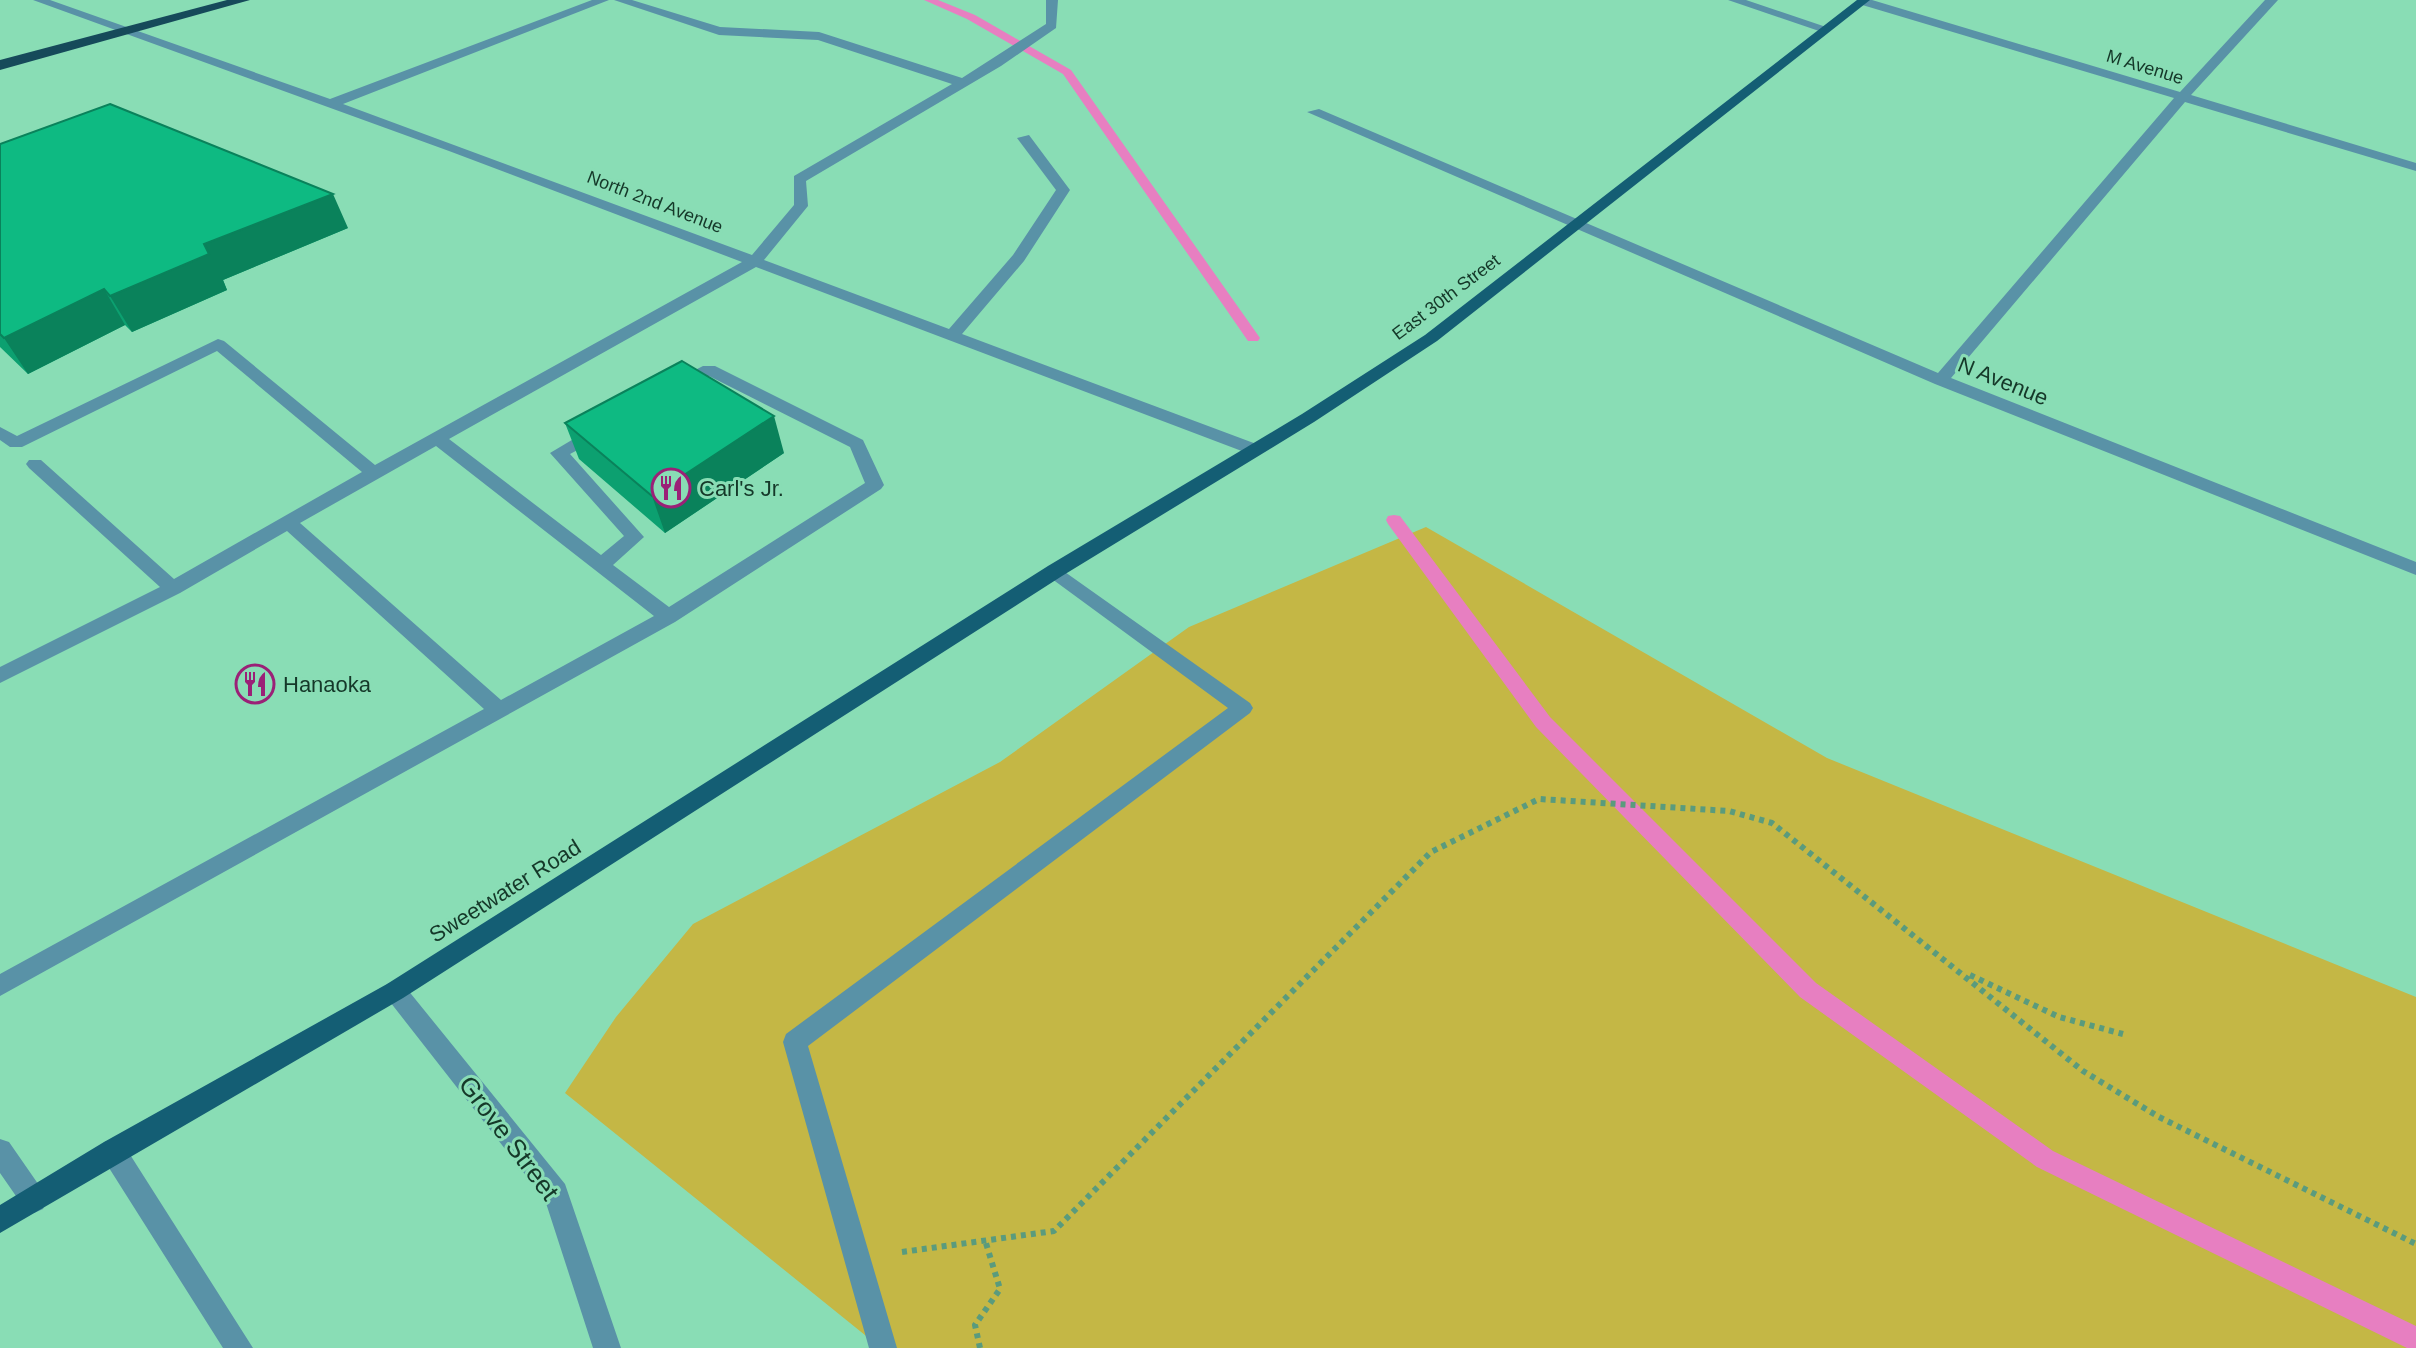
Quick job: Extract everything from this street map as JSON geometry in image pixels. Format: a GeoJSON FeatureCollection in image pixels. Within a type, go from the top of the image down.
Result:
{"type":"FeatureCollection","features":[{"type":"Feature","properties":{"kind":"highway"},"geometry":{"type":"LineString","coordinates":[[0,65],[243,0]]}},
{"type":"Feature","properties":{"kind":"main road","name":"East 30th Street"},"geometry":{"type":"LineString","coordinates":[[1028,590],[1308,418],[1431,338],[1864,0]]}},
{"type":"Feature","properties":{"kind":"main road","name":"Sweetwater Road"},"geometry":{"type":"LineString","coordinates":[[0,1220],[113,1151],[395,991],[1028,590]]}},
{"type":"Feature","properties":{"kind":"street","name":"North 2nd Avenue"},"geometry":{"type":"LineString","coordinates":[[39,0],[755,261],[1253,449]]}},
{"type":"Feature","properties":{"kind":"street"},"geometry":{"type":"LineString","coordinates":[[330,104],[603,0]]}},
{"type":"Feature","properties":{"kind":"street"},"geometry":{"type":"LineString","coordinates":[[620,0],[719,31],[819,36],[963,83]]}},
{"type":"Feature","properties":{"kind":"street"},"geometry":{"type":"LineString","coordinates":[[0,676],[173,588],[755,261],[801,206],[799,179],[997,63],[1052,25],[1052,0]]}},
{"type":"Feature","properties":{"kind":"street"},"geometry":{"type":"LineString","coordinates":[[1734,0],[1826,29]]}},
{"type":"Feature","properties":{"kind":"street","name":"M Avenue"},"geometry":{"type":"LineString","coordinates":[[1864,0],[2416,167]]}},
{"type":"Feature","properties":{"kind":"street"},"geometry":{"type":"LineString","coordinates":[[1941,380],[2182,97],[2272,0]]}},
{"type":"Feature","properties":{"kind":"street","name":"N Avenue"},"geometry":{"type":"LineString","coordinates":[[1314,112],[1941,380],[2416,569]]}},
{"type":"Feature","properties":{"kind":"street"},"geometry":{"type":"LineString","coordinates":[[952,336],[1019,258],[1063,190],[1024,138]]}},
{"type":"Feature","properties":{"kind":"street"},"geometry":{"type":"LineString","coordinates":[[0,432],[16,443],[218,344],[374,473]]}},
{"type":"Feature","properties":{"kind":"street"},"geometry":{"type":"LineString","coordinates":[[0,986],[668,617],[875,485],[857,444],[709,369],[668,392]]}},
{"type":"Feature","properties":{"kind":"street"},"geometry":{"type":"LineString","coordinates":[[601,565],[635,537],[559,453],[613,423]]}},
{"type":"Feature","properties":{"kind":"street"},"geometry":{"type":"LineString","coordinates":[[437,438],[668,617]]}},
{"type":"Feature","properties":{"kind":"street"},"geometry":{"type":"LineString","coordinates":[[35,464],[173,588]]}},
{"type":"Feature","properties":{"kind":"street"},"geometry":{"type":"LineString","coordinates":[[288,522],[500,711]]}},
{"type":"Feature","properties":{"kind":"street"},"geometry":{"type":"LineString","coordinates":[[883,1348],[795,1042],[1243,708],[1055,571]]}},
{"type":"Feature","properties":{"kind":"street","name":"Grove Street"},"geometry":{"type":"LineString","coordinates":[[395,991],[556,1193],[607,1348]]}},
{"type":"Feature","properties":{"kind":"street"},"geometry":{"type":"LineString","coordinates":[[0,1151],[34,1200]]}},
{"type":"Feature","properties":{"kind":"street"},"geometry":{"type":"LineString","coordinates":[[113,1151],[239,1348]]}},
{"type":"Feature","properties":{"kind":"path"},"geometry":{"type":"LineString","coordinates":[[857,1259],[1054,1231],[1431,852],[1539,799],[1729,811],[1772,823],[1962,971],[2083,1071],[2159,1117],[2416,1244]]}},
{"type":"Feature","properties":{"kind":"path"},"geometry":{"type":"LineString","coordinates":[[1962,971],[2059,1017],[2123,1034]]}},
{"type":"Feature","properties":{"kind":"path"},"geometry":{"type":"LineString","coordinates":[[980,1348],[975,1325],[1000,1289],[985,1240]]}},
{"type":"Feature","properties":{"kind":"shaded area"},"geometry":{"type":"Polygon","coordinates":[[[1426,527],[1827,758],[2416,997],[2416,1348],[881,1348],[565,1093],[616,1017],[693,924],[1000,762],[1189,627],[1426,527]]]}},
{"type":"Feature","properties":{"kind":"building"},"geometry":{"type":"Polygon","coordinates":[[[110,104],[333,194],[204,244],[209,254],[110,296],[104,289],[4,338],[0,334],[0,144],[110,104]]]}},
{"type":"Feature","properties":{"kind":"building"},"geometry":{"type":"Polygon","coordinates":[[[682,361],[774,416],[652,496],[565,423],[682,361]]]}},
{"type":"Feature","properties":{"kind":"waterway"},"geometry":{"type":"LineString","coordinates":[[929,0],[971,17],[1067,72],[1253,338]]}},
{"type":"Feature","properties":{"kind":"waterway"},"geometry":{"type":"LineString","coordinates":[[1394,520],[1543,722],[1808,990],[2045,1159],[2416,1339]]}},
{"type":"Feature","properties":{"kind":"place","name":"Carl's Jr."},"geometry":{"type":"Point","coordinates":[671,488]}},
{"type":"Feature","properties":{"kind":"place","name":"Hanaoka"},"geometry":{"type":"Point","coordinates":[255,684]}}]}
